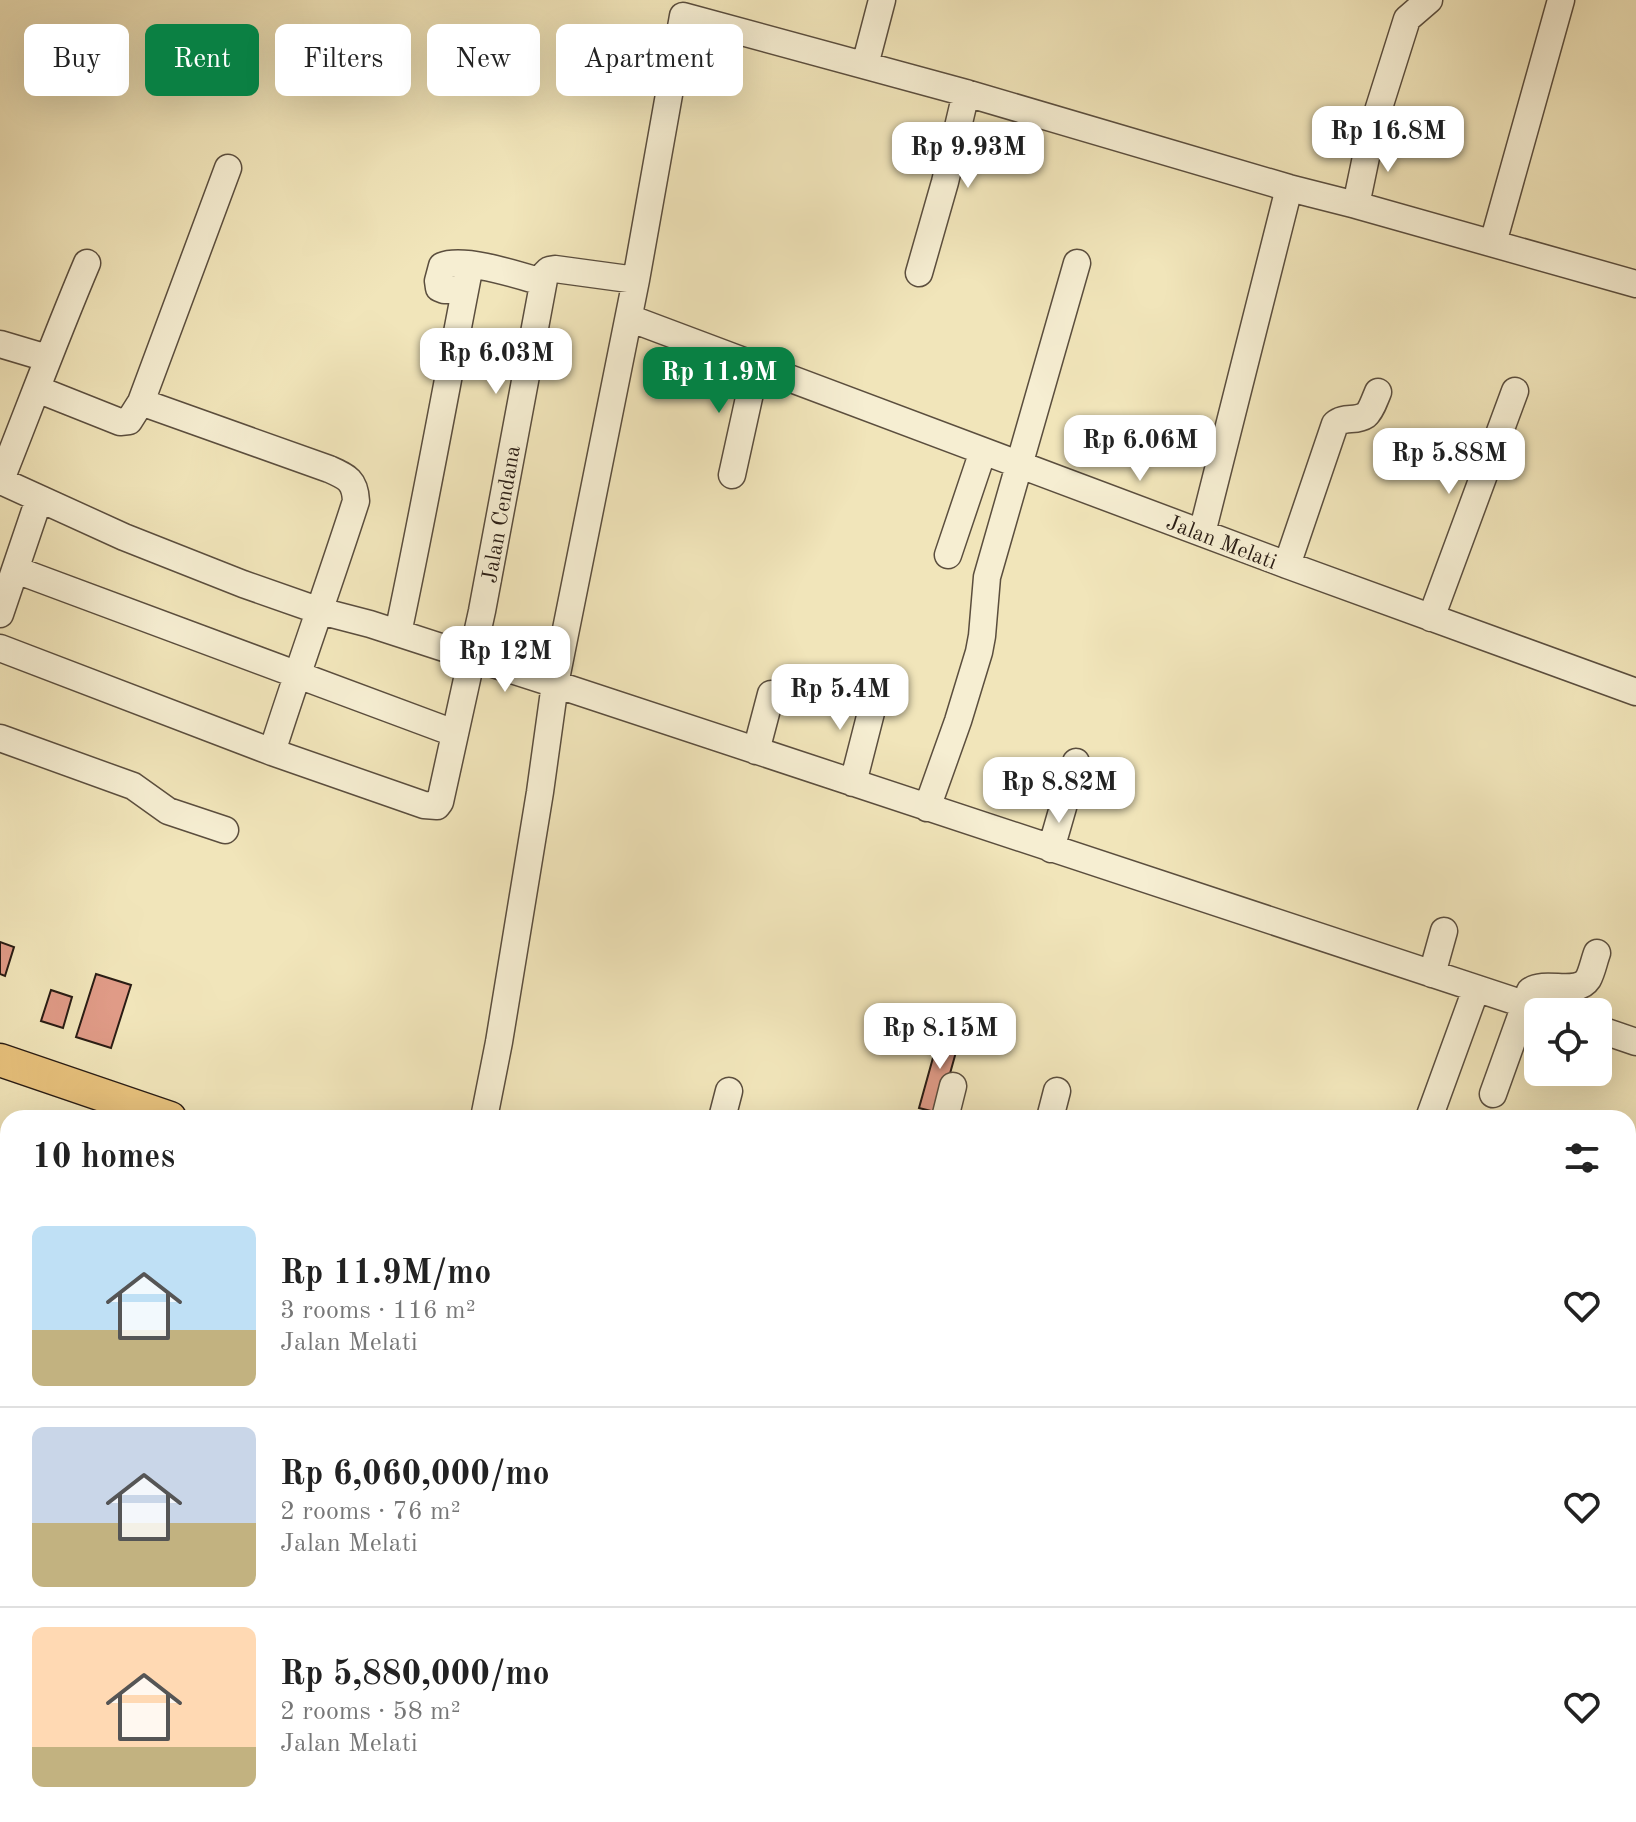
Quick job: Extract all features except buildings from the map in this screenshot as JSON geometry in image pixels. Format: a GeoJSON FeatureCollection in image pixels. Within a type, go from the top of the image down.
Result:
{"type":"FeatureCollection","features":[{"type":"Feature","properties":{"kind":"main road"},"geometry":{"type":"LineString","coordinates":[[0,1060],[146,1110]]}},
{"type":"Feature","properties":{"kind":"street"},"geometry":{"type":"LineString","coordinates":[[865,65],[882,0]]}},
{"type":"Feature","properties":{"kind":"street"},"geometry":{"type":"LineString","coordinates":[[1356,205],[1371,133],[1407,19],[1429,0]]}},
{"type":"Feature","properties":{"kind":"street"},"geometry":{"type":"LineString","coordinates":[[1493,243],[1561,0]]}},
{"type":"Feature","properties":{"kind":"street"},"geometry":{"type":"LineString","coordinates":[[486,1110],[530,854],[554,692],[629,318],[685,8],[865,65],[1289,188],[1636,284]]}},
{"type":"Feature","properties":{"kind":"street"},"geometry":{"type":"LineString","coordinates":[[919,273],[966,93]]}},
{"type":"Feature","properties":{"kind":"street"},"geometry":{"type":"LineString","coordinates":[[37,389],[120,422],[129,421],[141,402],[228,168]]}},
{"type":"Feature","properties":{"kind":"street"},"geometry":{"type":"LineString","coordinates":[[1202,533],[1289,188]]}},
{"type":"Feature","properties":{"kind":"street"},"geometry":{"type":"LineString","coordinates":[[87,263],[0,482],[124,537],[243,584],[320,611],[398,633],[469,665],[756,751],[1524,1004]]}},
{"type":"Feature","properties":{"kind":"street"},"geometry":{"type":"LineString","coordinates":[[927,808],[979,652],[987,577],[1077,263]]}},
{"type":"Feature","properties":{"kind":"street"},"geometry":{"type":"LineString","coordinates":[[398,633],[467,278],[491,268],[542,282],[549,270],[555,269],[636,280]]}},
{"type":"Feature","properties":{"kind":"street","name":"Jalan Cendana"},"geometry":{"type":"LineString","coordinates":[[0,648],[272,752],[431,807],[437,806],[482,611],[542,282]]}},
{"type":"Feature","properties":{"kind":"street","name":"Jalan Melati"},"geometry":{"type":"LineString","coordinates":[[629,318],[1287,565],[1636,692]]}},
{"type":"Feature","properties":{"kind":"street"},"geometry":{"type":"LineString","coordinates":[[0,344],[47,358]]}},
{"type":"Feature","properties":{"kind":"street"},"geometry":{"type":"LineString","coordinates":[[732,475],[756,366]]}},
{"type":"Feature","properties":{"kind":"street"},"geometry":{"type":"LineString","coordinates":[[1431,618],[1515,391]]}},
{"type":"Feature","properties":{"kind":"street"},"geometry":{"type":"LineString","coordinates":[[1287,565],[1335,424],[1340,420],[1367,415],[1378,392]]}},
{"type":"Feature","properties":{"kind":"street"},"geometry":{"type":"LineString","coordinates":[[141,402],[329,469],[347,477],[355,489],[356,501],[272,752]]}},
{"type":"Feature","properties":{"kind":"street"},"geometry":{"type":"LineString","coordinates":[[948,555],[983,451]]}},
{"type":"Feature","properties":{"kind":"street"},"geometry":{"type":"LineString","coordinates":[[0,614],[39,499]]}},
{"type":"Feature","properties":{"kind":"street"},"geometry":{"type":"LineString","coordinates":[[16,570],[454,733]]}},
{"type":"Feature","properties":{"kind":"street"},"geometry":{"type":"LineString","coordinates":[[853,783],[876,693]]}},
{"type":"Feature","properties":{"kind":"street"},"geometry":{"type":"LineString","coordinates":[[756,751],[771,694]]}},
{"type":"Feature","properties":{"kind":"street"},"geometry":{"type":"LineString","coordinates":[[0,738],[133,786],[168,811],[225,830]]}},
{"type":"Feature","properties":{"kind":"street"},"geometry":{"type":"LineString","coordinates":[[1051,849],[1076,762]]}},
{"type":"Feature","properties":{"kind":"street"},"geometry":{"type":"LineString","coordinates":[[1432,974],[1444,931]]}},
{"type":"Feature","properties":{"kind":"street"},"geometry":{"type":"LineString","coordinates":[[1533,998],[1530,991],[1533,987],[1569,987],[1588,980],[1597,953]]}},
{"type":"Feature","properties":{"kind":"street"},"geometry":{"type":"LineString","coordinates":[[1432,1110],[1476,989]]}},
{"type":"Feature","properties":{"kind":"street"},"geometry":{"type":"LineString","coordinates":[[1493,1094],[1524,1033]]}},
{"type":"Feature","properties":{"kind":"street"},"geometry":{"type":"LineString","coordinates":[[1612,1034],[1636,1042]]}},
{"type":"Feature","properties":{"kind":"street"},"geometry":{"type":"LineString","coordinates":[[947,1110],[953,1086]]}},
{"type":"Feature","properties":{"kind":"street"},"geometry":{"type":"LineString","coordinates":[[724,1110],[729,1091]]}},
{"type":"Feature","properties":{"kind":"street"},"geometry":{"type":"LineString","coordinates":[[1052,1110],[1057,1091]]}}]}
